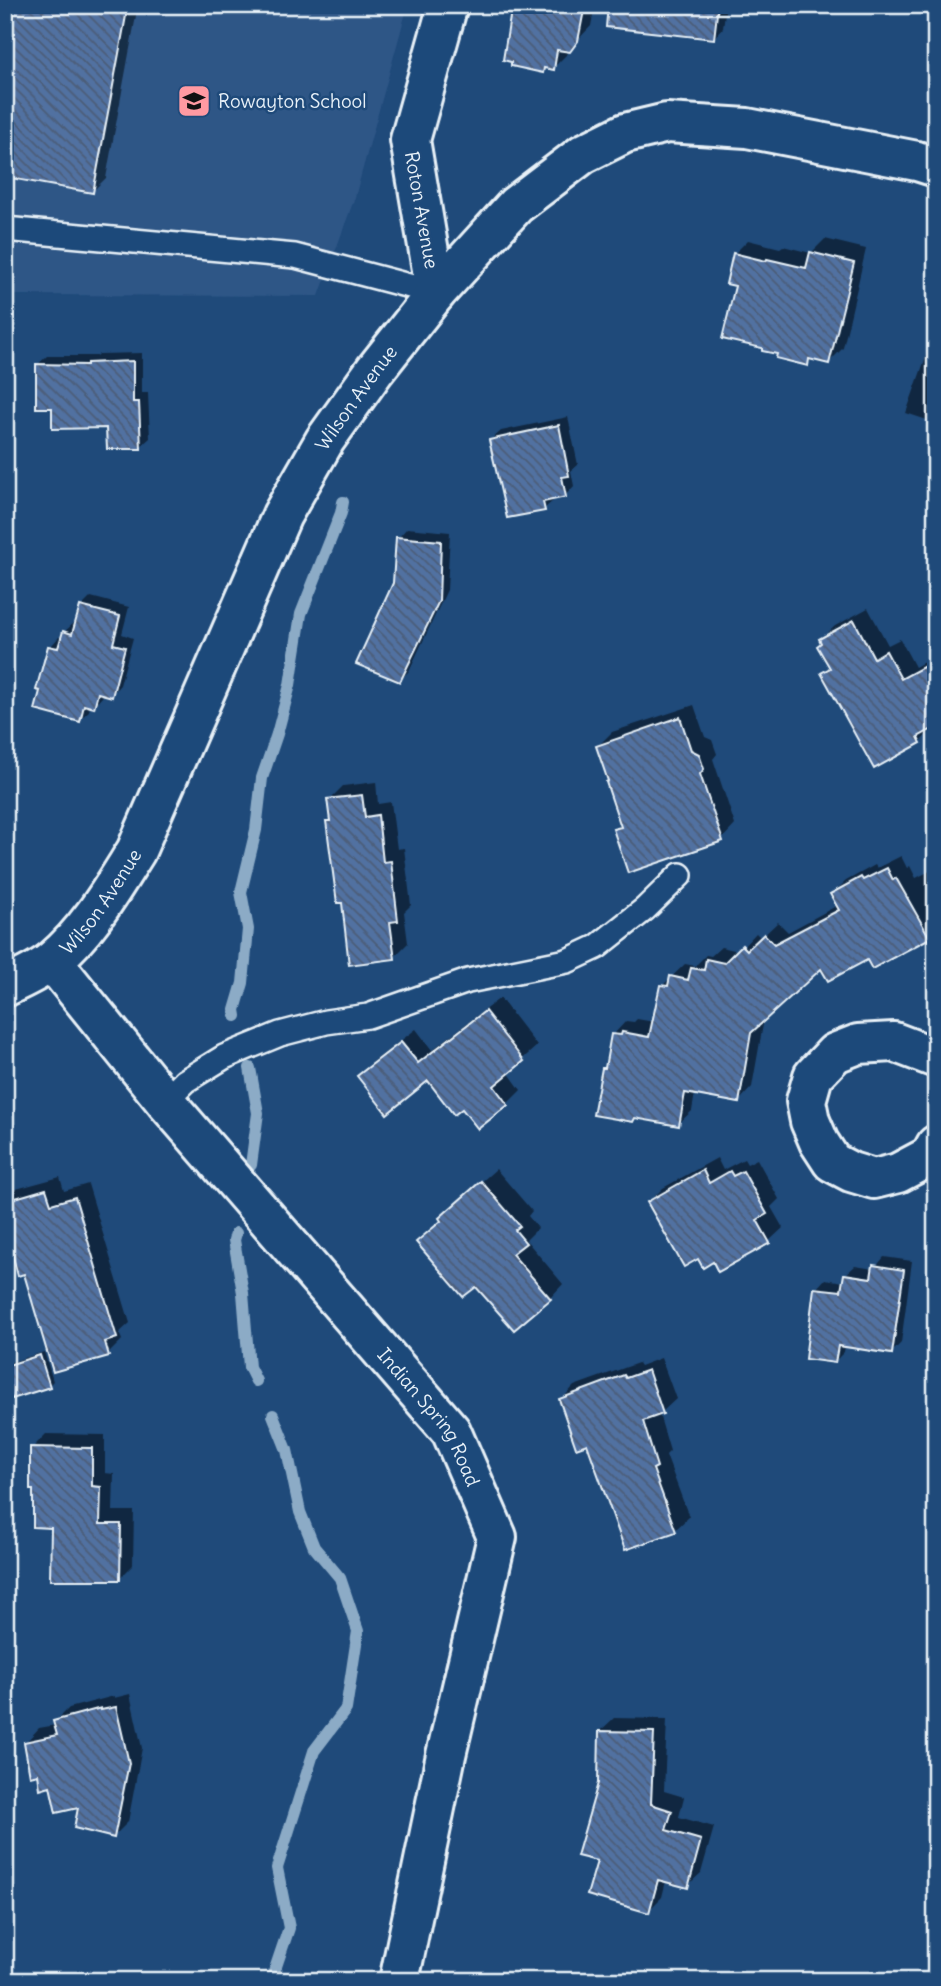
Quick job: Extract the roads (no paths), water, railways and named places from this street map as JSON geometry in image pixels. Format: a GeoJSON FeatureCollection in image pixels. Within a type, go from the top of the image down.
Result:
{"type":"FeatureCollection","features":[{"type":"Feature","properties":{"kind":"street","name":"Roton Avenue"},"geometry":{"type":"LineString","coordinates":[[436,293],[410,140],[448,5]]}},
{"type":"Feature","properties":{"kind":"street","name":"Wilson Avenue"},"geometry":{"type":"LineString","coordinates":[[5,987],[52,961],[85,928],[112,890],[136,851],[174,768],[282,515],[325,440],[375,370],[436,293],[516,205],[583,154],[625,133],[667,123],[747,128],[936,167]]}},
{"type":"Feature","properties":{"kind":"street","name":"Indian Spring Road"},"geometry":{"type":"LineString","coordinates":[[52,961],[165,1101],[452,1431],[497,1537],[446,1755],[398,1981]]}},
{"type":"Feature","properties":{"kind":"street"},"geometry":{"type":"LineString","coordinates":[[936,1058],[894,1042],[858,1044],[835,1053],[813,1076],[806,1101],[810,1121],[819,1142],[832,1162],[851,1172],[874,1179],[898,1173],[930,1156],[936,1145]]}},
{"type":"Feature","properties":{"kind":"lane"},"geometry":{"type":"LineString","coordinates":[[5,229],[295,256],[436,293]]}},
{"type":"Feature","properties":{"kind":"lane"},"geometry":{"type":"LineString","coordinates":[[165,1101],[185,1081],[224,1057],[280,1034],[326,1022],[368,1016],[468,981],[568,961],[597,947],[680,875]]}},
{"type":"Feature","properties":{"kind":"waterway"},"geometry":{"type":"LineString","coordinates":[[236,1016],[235,1010],[243,983],[248,929],[241,892],[256,830],[262,778],[290,685],[301,614],[343,502]]}},
{"type":"Feature","properties":{"kind":"waterway"},"geometry":{"type":"LineString","coordinates":[[250,1068],[258,1113],[251,1165]]}},
{"type":"Feature","properties":{"kind":"waterway"},"geometry":{"type":"LineString","coordinates":[[236,1233],[234,1240],[243,1293],[249,1367],[256,1381]]}},
{"type":"Feature","properties":{"kind":"waterway"},"geometry":{"type":"LineString","coordinates":[[271,1981],[289,1928],[277,1868],[314,1751],[346,1709],[358,1631],[340,1578],[314,1547],[300,1512],[287,1450],[273,1415]]}},
{"type":"Feature","properties":{"kind":"place","name":"Rowayton School"},"geometry":{"type":"Point","coordinates":[194,101]}}]}
